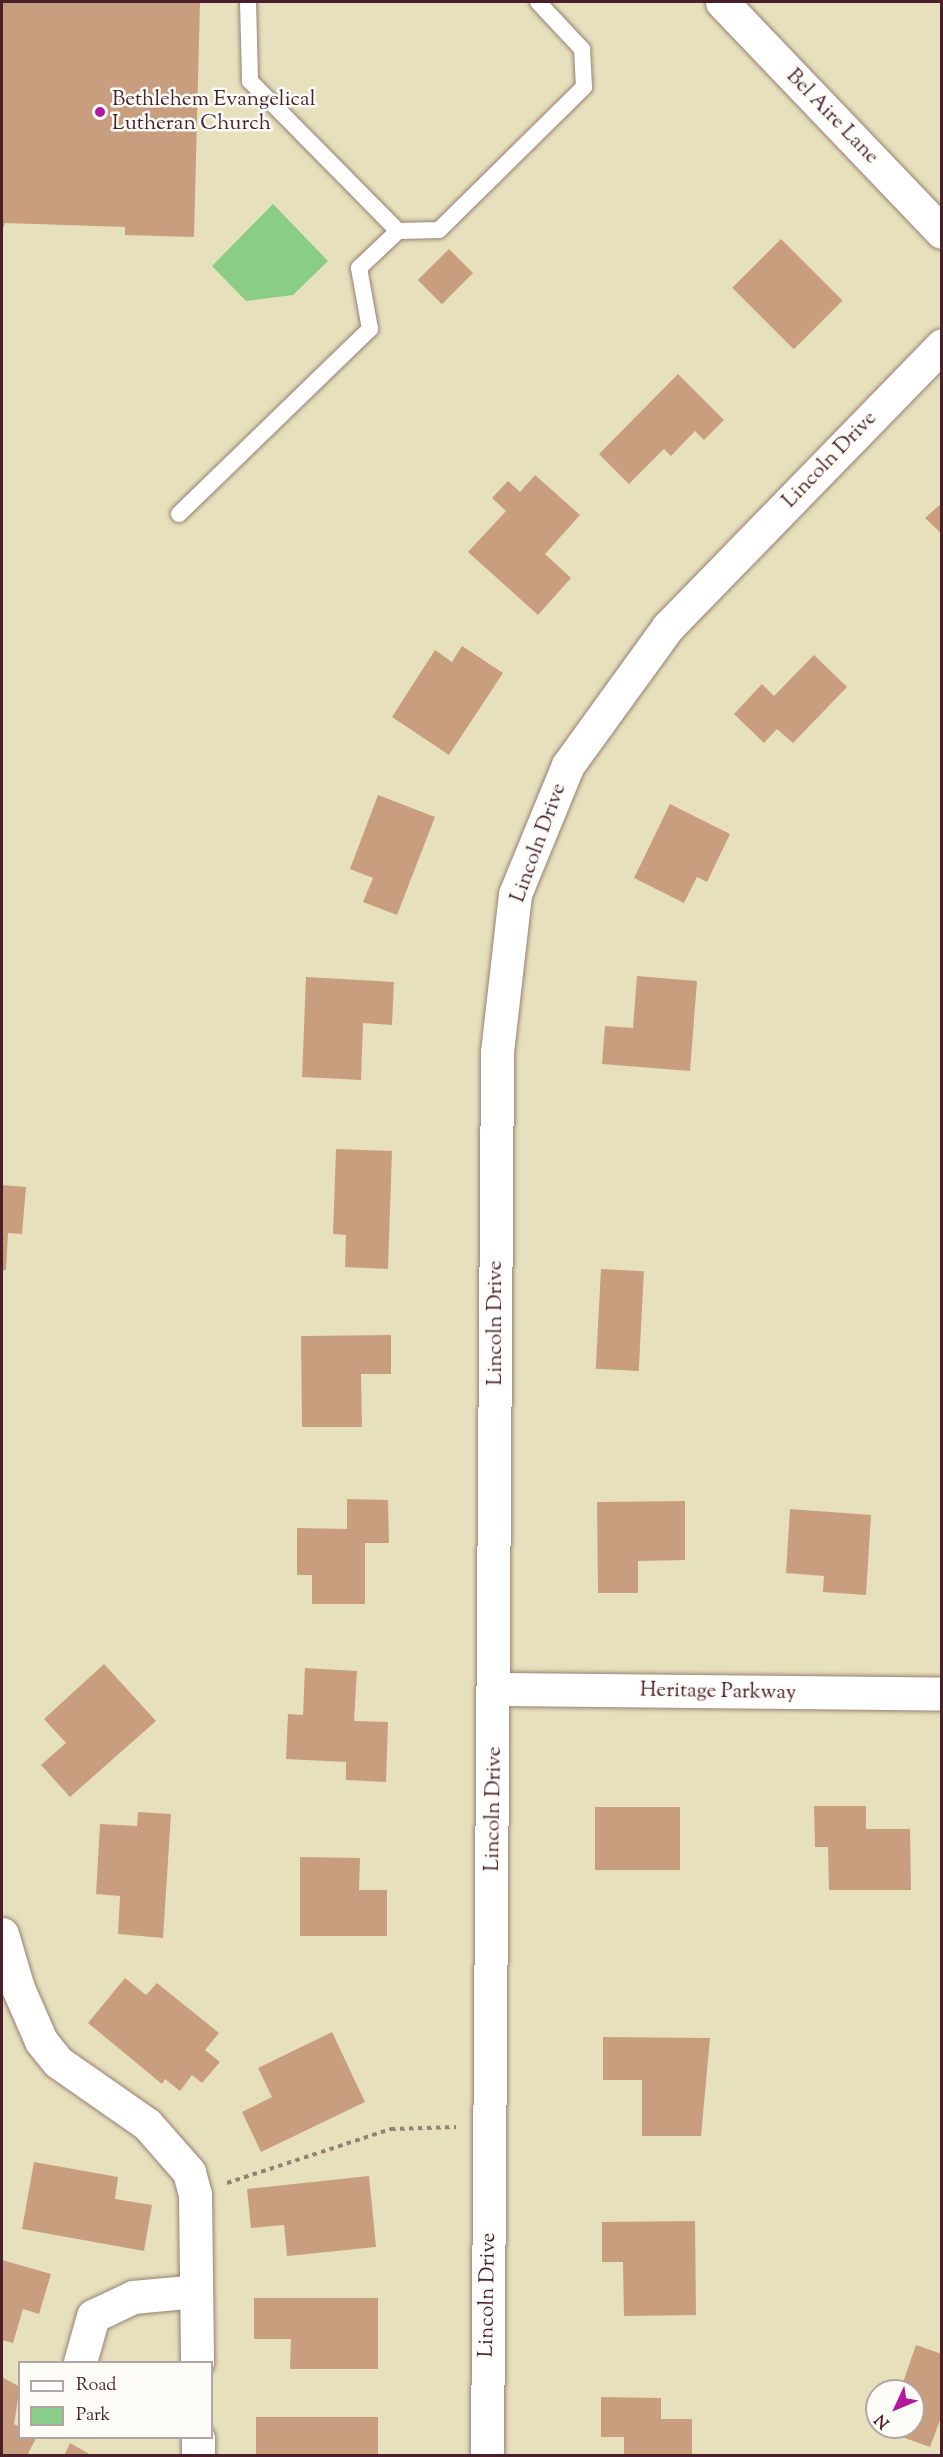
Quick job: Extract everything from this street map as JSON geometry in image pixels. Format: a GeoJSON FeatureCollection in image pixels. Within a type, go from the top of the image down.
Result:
{"type":"FeatureCollection","features":[{"type":"Feature","properties":{"kind":"street","name":"Bel Aire Lane"},"geometry":{"type":"LineString","coordinates":[[722,2],[942,232]]}},
{"type":"Feature","properties":{"kind":"street","name":"Lincoln Drive"},"geometry":{"type":"LineString","coordinates":[[487,2456],[495,1689],[497,1052],[515,894],[568,765],[668,627],[942,345]]}},
{"type":"Feature","properties":{"kind":"street","name":"Heritage Parkway"},"geometry":{"type":"LineString","coordinates":[[495,1689],[942,1694]]}},
{"type":"Feature","properties":{"kind":"street"},"geometry":{"type":"LineString","coordinates":[[2,1934],[41,2041],[58,2062],[173,2147],[195,2194],[197,2361]]}},
{"type":"Feature","properties":{"kind":"street"},"geometry":{"type":"LineString","coordinates":[[80,2361],[93,2316],[133,2296],[196,2291]]}},
{"type":"Feature","properties":{"kind":"street"},"geometry":{"type":"LineString","coordinates":[[198,2439],[198,2456]]}},
{"type":"Feature","properties":{"kind":"lane"},"geometry":{"type":"LineString","coordinates":[[248,2],[250,81],[398,231]]}},
{"type":"Feature","properties":{"kind":"lane"},"geometry":{"type":"LineString","coordinates":[[179,514],[370,329],[360,268],[398,231],[439,230],[584,87],[582,49],[538,2]]}},
{"type":"Feature","properties":{"kind":"path"},"geometry":{"type":"LineString","coordinates":[[195,2194],[391,2129],[490,2127]]}},
{"type":"Feature","properties":{"kind":"green space"},"geometry":{"type":"Polygon","coordinates":[[[273,204],[328,261],[293,295],[246,301],[212,266],[273,204]]]}},
{"type":"Feature","properties":{"kind":"building","name":"Bethlehem Evangelical Lutheran Church"},"geometry":{"type":"Polygon","coordinates":[[[2,2],[200,2],[194,237],[125,235],[125,227],[5,223],[2,231],[2,2]]]}},
{"type":"Feature","properties":{"kind":"building"},"geometry":{"type":"Polygon","coordinates":[[[781,239],[843,301],[794,349],[732,288],[781,239]]]}},
{"type":"Feature","properties":{"kind":"building"},"geometry":{"type":"Polygon","coordinates":[[[449,249],[473,273],[442,304],[418,280],[449,249]]]}},
{"type":"Feature","properties":{"kind":"building"},"geometry":{"type":"Polygon","coordinates":[[[678,374],[724,420],[704,440],[695,431],[671,456],[664,449],[629,484],[599,454],[678,374]]]}},
{"type":"Feature","properties":{"kind":"building"},"geometry":{"type":"Polygon","coordinates":[[[535,475],[580,515],[545,554],[571,578],[538,615],[468,552],[506,511],[492,498],[508,481],[520,492],[535,475]]]}},
{"type":"Feature","properties":{"kind":"building"},"geometry":{"type":"Polygon","coordinates":[[[942,503],[942,534],[925,518],[942,503]]]}},
{"type":"Feature","properties":{"kind":"building"},"geometry":{"type":"Polygon","coordinates":[[[462,646],[503,673],[449,755],[392,717],[435,650],[452,662],[462,646]]]}},
{"type":"Feature","properties":{"kind":"building"},"geometry":{"type":"Polygon","coordinates":[[[814,655],[847,687],[793,743],[777,729],[764,743],[734,714],[762,684],[774,696],[814,655]]]}},
{"type":"Feature","properties":{"kind":"building"},"geometry":{"type":"Polygon","coordinates":[[[378,795],[435,817],[397,915],[363,902],[373,878],[350,869],[378,795]]]}},
{"type":"Feature","properties":{"kind":"building"},"geometry":{"type":"Polygon","coordinates":[[[670,804],[730,834],[707,882],[697,877],[684,903],[634,878],[670,804]]]}},
{"type":"Feature","properties":{"kind":"building"},"geometry":{"type":"Polygon","coordinates":[[[637,976],[697,981],[690,1071],[602,1064],[605,1026],[633,1028],[637,976]]]}},
{"type":"Feature","properties":{"kind":"building"},"geometry":{"type":"Polygon","coordinates":[[[306,977],[394,982],[392,1025],[363,1023],[361,1080],[302,1077],[306,977]]]}},
{"type":"Feature","properties":{"kind":"building"},"geometry":{"type":"Polygon","coordinates":[[[336,1149],[392,1151],[388,1269],[345,1267],[346,1235],[333,1234],[336,1149]]]}},
{"type":"Feature","properties":{"kind":"building"},"geometry":{"type":"Polygon","coordinates":[[[2,1185],[26,1187],[22,1234],[8,1233],[6,1270],[2,1270],[2,1185]]]}},
{"type":"Feature","properties":{"kind":"building"},"geometry":{"type":"Polygon","coordinates":[[[601,1269],[644,1271],[639,1371],[596,1369],[601,1269]]]}},
{"type":"Feature","properties":{"kind":"building"},"geometry":{"type":"Polygon","coordinates":[[[391,1335],[391,1374],[361,1374],[362,1427],[302,1427],[301,1336],[391,1335]]]}},
{"type":"Feature","properties":{"kind":"building"},"geometry":{"type":"Polygon","coordinates":[[[347,1499],[388,1500],[389,1543],[365,1543],[365,1604],[312,1604],[312,1575],[297,1575],[297,1528],[347,1529],[347,1499]]]}},
{"type":"Feature","properties":{"kind":"building"},"geometry":{"type":"Polygon","coordinates":[[[685,1501],[685,1560],[638,1561],[638,1593],[598,1593],[597,1502],[685,1501]]]}},
{"type":"Feature","properties":{"kind":"building"},"geometry":{"type":"Polygon","coordinates":[[[790,1509],[871,1515],[866,1595],[823,1592],[824,1576],[786,1573],[790,1509]]]}},
{"type":"Feature","properties":{"kind":"building"},"geometry":{"type":"Polygon","coordinates":[[[104,1664],[156,1721],[70,1797],[41,1765],[66,1743],[44,1719],[104,1664]]]}},
{"type":"Feature","properties":{"kind":"building"},"geometry":{"type":"Polygon","coordinates":[[[305,1668],[357,1671],[354,1721],[388,1722],[386,1782],[346,1780],[346,1762],[286,1759],[288,1714],[303,1715],[305,1668]]]}},
{"type":"Feature","properties":{"kind":"building"},"geometry":{"type":"Polygon","coordinates":[[[814,1806],[866,1806],[866,1829],[910,1829],[911,1890],[829,1890],[828,1847],[815,1847],[814,1806]]]}},
{"type":"Feature","properties":{"kind":"building"},"geometry":{"type":"Polygon","coordinates":[[[595,1807],[680,1807],[680,1870],[595,1870],[595,1807]]]}},
{"type":"Feature","properties":{"kind":"building"},"geometry":{"type":"Polygon","coordinates":[[[138,1812],[171,1814],[163,1938],[118,1934],[120,1896],[96,1894],[100,1824],[137,1826],[138,1812]]]}},
{"type":"Feature","properties":{"kind":"building"},"geometry":{"type":"Polygon","coordinates":[[[300,1857],[360,1858],[359,1890],[387,1890],[387,1936],[300,1936],[300,1857]]]}},
{"type":"Feature","properties":{"kind":"building"},"geometry":{"type":"Polygon","coordinates":[[[125,1978],[146,1995],[157,1983],[219,2033],[205,2050],[220,2062],[202,2083],[192,2075],[180,2091],[165,2079],[162,2084],[88,2023],[125,1978]]]}},
{"type":"Feature","properties":{"kind":"building"},"geometry":{"type":"Polygon","coordinates":[[[332,2032],[365,2102],[261,2152],[242,2112],[272,2097],[258,2068],[332,2032]]]}},
{"type":"Feature","properties":{"kind":"building"},"geometry":{"type":"Polygon","coordinates":[[[603,2037],[710,2038],[701,2136],[642,2136],[642,2080],[603,2080],[603,2037]]]}},
{"type":"Feature","properties":{"kind":"building"},"geometry":{"type":"Polygon","coordinates":[[[34,2162],[118,2177],[115,2199],[152,2205],[144,2251],[22,2229],[34,2162]]]}},
{"type":"Feature","properties":{"kind":"building"},"geometry":{"type":"Polygon","coordinates":[[[369,2176],[376,2247],[287,2256],[284,2225],[251,2228],[247,2189],[369,2176]]]}},
{"type":"Feature","properties":{"kind":"building"},"geometry":{"type":"Polygon","coordinates":[[[695,2221],[696,2315],[624,2316],[623,2262],[602,2262],[602,2222],[695,2221]]]}},
{"type":"Feature","properties":{"kind":"building"},"geometry":{"type":"Polygon","coordinates":[[[2,2260],[51,2274],[39,2314],[23,2309],[13,2343],[2,2340],[2,2260]]]}},
{"type":"Feature","properties":{"kind":"building"},"geometry":{"type":"Polygon","coordinates":[[[254,2298],[378,2298],[378,2369],[290,2369],[291,2339],[254,2339],[254,2298]]]}},
{"type":"Feature","properties":{"kind":"building"},"geometry":{"type":"Polygon","coordinates":[[[916,2345],[942,2354],[942,2415],[930,2447],[908,2439],[925,2439],[925,2379],[904,2379],[916,2345]]]}},
{"type":"Feature","properties":{"kind":"building"},"geometry":{"type":"Polygon","coordinates":[[[2,2377],[18,2386],[14,2424],[18,2426],[18,2439],[36,2439],[27,2456],[2,2456],[2,2377]]]}},
{"type":"Feature","properties":{"kind":"building"},"geometry":{"type":"Polygon","coordinates":[[[601,2397],[661,2398],[661,2419],[692,2419],[692,2456],[624,2456],[624,2437],[601,2437],[601,2397]]]}},
{"type":"Feature","properties":{"kind":"building"},"geometry":{"type":"Polygon","coordinates":[[[256,2417],[378,2417],[378,2456],[256,2456],[256,2417]]]}},
{"type":"Feature","properties":{"kind":"building"},"geometry":{"type":"Polygon","coordinates":[[[70,2443],[93,2456],[64,2456],[70,2443]]]}},
{"type":"Feature","properties":{"kind":"place","name":"Bethlehem Evangelical Lutheran Church"},"geometry":{"type":"Point","coordinates":[100,112]}}]}
